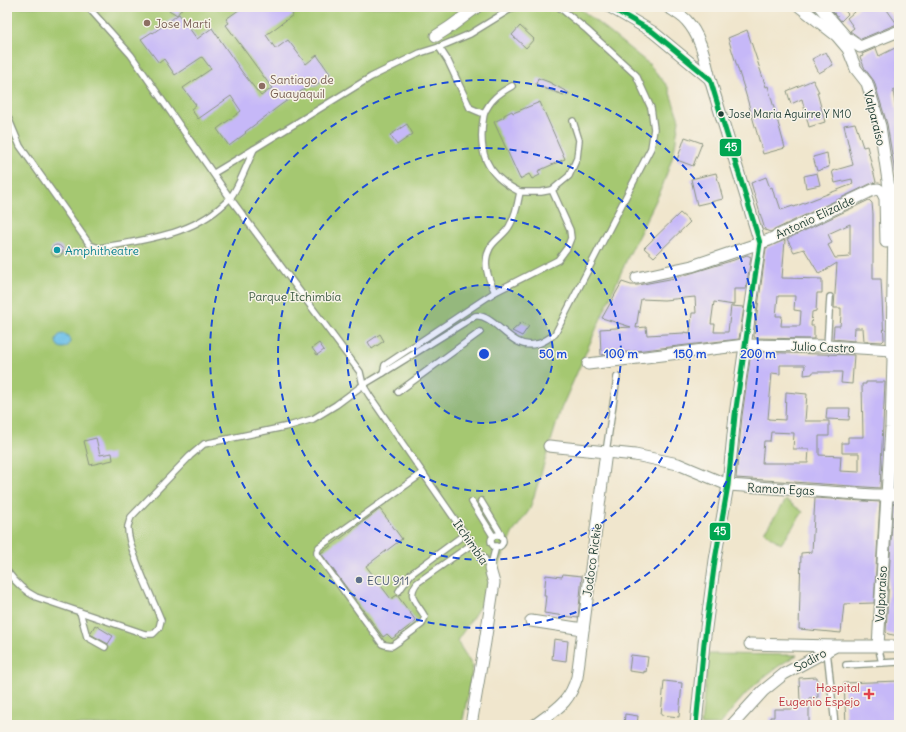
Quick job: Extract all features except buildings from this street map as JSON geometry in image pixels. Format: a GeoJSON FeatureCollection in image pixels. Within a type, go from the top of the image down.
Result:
{"type":"FeatureCollection","features":[{"type":"Feature","properties":{"kind":"street"},"geometry":{"type":"LineString","coordinates":[[436,36],[477,7]]}},
{"type":"Feature","properties":{"kind":"street"},"geometry":{"type":"LineString","coordinates":[[610,7],[653,32],[710,79]]}},
{"type":"Feature","properties":{"kind":"street"},"geometry":{"type":"LineString","coordinates":[[668,7],[685,19],[699,40],[760,243],[735,415],[728,486],[715,560],[704,644],[696,725]]}},
{"type":"Feature","properties":{"kind":"street","name":"Valparaíso"},"geometry":{"type":"LineString","coordinates":[[800,7],[837,36],[848,49],[856,70],[867,83],[880,126],[894,222],[892,302],[894,357],[878,646]]}},
{"type":"Feature","properties":{"kind":"street"},"geometry":{"type":"LineString","coordinates":[[820,7],[847,38],[860,47],[899,31]]}},
{"type":"Feature","properties":{"kind":"street","name":"Valparaíso"},"geometry":{"type":"LineString","coordinates":[[878,189],[882,192],[885,198],[887,281],[892,302]]}},
{"type":"Feature","properties":{"kind":"street","name":"Antonio Elizalde"},"geometry":{"type":"LineString","coordinates":[[637,278],[692,266],[769,240],[878,189]]}},
{"type":"Feature","properties":{"kind":"street","name":"Julio Castro"},"geometry":{"type":"LineString","coordinates":[[588,364],[745,346],[827,346],[894,357]]}},
{"type":"Feature","properties":{"kind":"street","name":"Ramon Egas"},"geometry":{"type":"LineString","coordinates":[[549,446],[635,455],[678,464],[728,486],[899,495]]}},
{"type":"Feature","properties":{"kind":"street","name":"Jodoco Rickie"},"geometry":{"type":"LineString","coordinates":[[535,725],[566,701],[573,690],[577,677],[606,452]]}},
{"type":"Feature","properties":{"kind":"street","name":"Itchimbia"},"geometry":{"type":"LineString","coordinates":[[471,725],[494,583],[490,569]]}},
{"type":"Feature","properties":{"kind":"street"},"geometry":{"type":"LineString","coordinates":[[531,621],[583,629]]}},
{"type":"Feature","properties":{"kind":"street","name":"Sodiro"},"geometry":{"type":"LineString","coordinates":[[750,644],[832,648],[899,646]]}},
{"type":"Feature","properties":{"kind":"street","name":"Sodiro"},"geometry":{"type":"LineString","coordinates":[[732,725],[756,698],[772,683],[784,674],[832,648]]}},
{"type":"Feature","properties":{"kind":"lane","name":"Itchimbia"},"geometry":{"type":"LineString","coordinates":[[88,7],[131,55],[230,198],[360,372],[363,385],[465,534],[484,558],[490,569]]}},
{"type":"Feature","properties":{"kind":"lane"},"geometry":{"type":"LineString","coordinates":[[214,173],[254,150],[371,77],[420,52],[439,47],[470,34],[514,7]]}},
{"type":"Feature","properties":{"kind":"lane"},"geometry":{"type":"LineString","coordinates":[[7,571],[27,592],[36,597],[145,634],[154,634],[159,628],[160,620],[133,552],[128,534],[128,526],[131,517],[190,456],[204,444],[289,426],[313,419],[336,405],[363,385],[475,316],[485,317],[514,339],[526,345],[536,344],[555,334],[651,148],[654,129],[651,108],[636,75],[587,30],[559,7]]}},
{"type":"Feature","properties":{"kind":"lane"},"geometry":{"type":"LineString","coordinates":[[439,47],[448,61],[470,108],[484,114]]}},
{"type":"Feature","properties":{"kind":"lane"},"geometry":{"type":"LineString","coordinates":[[512,86],[494,98],[484,114],[481,130],[482,147],[487,164],[500,179],[510,187],[520,192],[541,192],[552,190],[568,176],[577,158],[579,140],[573,121]]}},
{"type":"Feature","properties":{"kind":"lane"},"geometry":{"type":"LineString","coordinates":[[7,115],[20,146],[90,245],[98,248],[184,230],[206,219],[230,198],[254,150]]}},
{"type":"Feature","properties":{"kind":"lane"},"geometry":{"type":"LineString","coordinates":[[383,373],[385,365],[494,292],[558,260],[564,255],[570,238],[570,230],[552,190]]}},
{"type":"Feature","properties":{"kind":"lane"},"geometry":{"type":"LineString","coordinates":[[494,292],[488,279],[486,264],[490,248],[510,225],[517,209],[520,192]]}},
{"type":"Feature","properties":{"kind":"lane"},"geometry":{"type":"LineString","coordinates":[[827,346],[830,297]]}},
{"type":"Feature","properties":{"kind":"lane"},"geometry":{"type":"LineString","coordinates":[[398,392],[480,332]]}},
{"type":"Feature","properties":{"kind":"lane","name":"Jodoco Rickie"},"geometry":{"type":"LineString","coordinates":[[606,452],[617,377]]}},
{"type":"Feature","properties":{"kind":"lane"},"geometry":{"type":"LineString","coordinates":[[423,473],[319,547],[317,550],[317,554],[382,644],[392,646],[422,624],[424,617],[412,597],[413,588],[417,583],[472,544]]}},
{"type":"Feature","properties":{"kind":"lane"},"geometry":{"type":"LineString","coordinates":[[481,501],[501,534],[503,540],[502,543],[500,546],[496,546]]}},
{"type":"Feature","properties":{"kind":"lane"},"geometry":{"type":"LineString","coordinates":[[472,502],[493,536],[491,541],[492,544],[496,546]]}},
{"type":"Feature","properties":{"kind":"lane"},"geometry":{"type":"LineString","coordinates":[[399,591],[411,574],[465,534]]}},
{"type":"Feature","properties":{"kind":"lane"},"geometry":{"type":"LineString","coordinates":[[493,536],[501,536]]}},
{"type":"Feature","properties":{"kind":"lane"},"geometry":{"type":"LineString","coordinates":[[490,569],[496,546]]}},
{"type":"Feature","properties":{"kind":"lane"},"geometry":{"type":"LineString","coordinates":[[80,612],[87,637],[105,647]]}},
{"type":"Feature","properties":{"kind":"lane"},"geometry":{"type":"LineString","coordinates":[[878,646],[882,663]]}},
{"type":"Feature","properties":{"kind":"lane"},"geometry":{"type":"LineString","coordinates":[[832,648],[835,725]]}},
{"type":"Feature","properties":{"kind":"lane"},"geometry":{"type":"LineString","coordinates":[[846,665],[899,662]]}},
{"type":"Feature","properties":{"kind":"green space","name":"Parque Itchimbía"},"geometry":{"type":"Polygon","coordinates":[[[7,7],[578,7],[649,64],[668,87],[679,120],[674,153],[661,190],[627,259],[561,409],[530,509],[512,534],[486,597],[457,641],[473,667],[462,725],[7,725],[7,7]]]}},
{"type":"Feature","properties":{"kind":"green space"},"geometry":{"type":"Polygon","coordinates":[[[786,500],[803,512],[781,544],[764,532],[786,500]]]}},
{"type":"Feature","properties":{"kind":"green space"},"geometry":{"type":"Polygon","coordinates":[[[708,654],[797,655],[774,669],[745,694],[720,725],[701,725],[708,654]]]}},
{"type":"Feature","properties":{"kind":"water"},"geometry":{"type":"Polygon","coordinates":[[[60,334],[66,334],[70,338],[70,344],[66,348],[60,348],[56,344],[56,338],[60,334]]]}},
{"type":"Feature","properties":{"kind":"transit line","name":"45"},"geometry":{"type":"LineString","coordinates":[[610,7],[653,32],[710,79],[760,243],[735,415],[728,485],[715,560],[704,643],[696,725]]}},
{"type":"Feature","properties":{"kind":"place","name":"Jose Marti"},"geometry":{"type":"Point","coordinates":[147,23]}},
{"type":"Feature","properties":{"kind":"place","name":"Santiago de Guayaquil"},"geometry":{"type":"Point","coordinates":[262,86]}},
{"type":"Feature","properties":{"kind":"place","name":"Jose Maria Aguirre Y N10"},"geometry":{"type":"Point","coordinates":[721,114]}},
{"type":"Feature","properties":{"kind":"place","name":"Amphitheatre"},"geometry":{"type":"Point","coordinates":[57,250]}},
{"type":"Feature","properties":{"kind":"place","name":"ECU 911"},"geometry":{"type":"Point","coordinates":[359,580]}},
{"type":"Feature","properties":{"kind":"place","name":"Hospital Eugenio Espejo"},"geometry":{"type":"Point","coordinates":[869,694]}}]}
